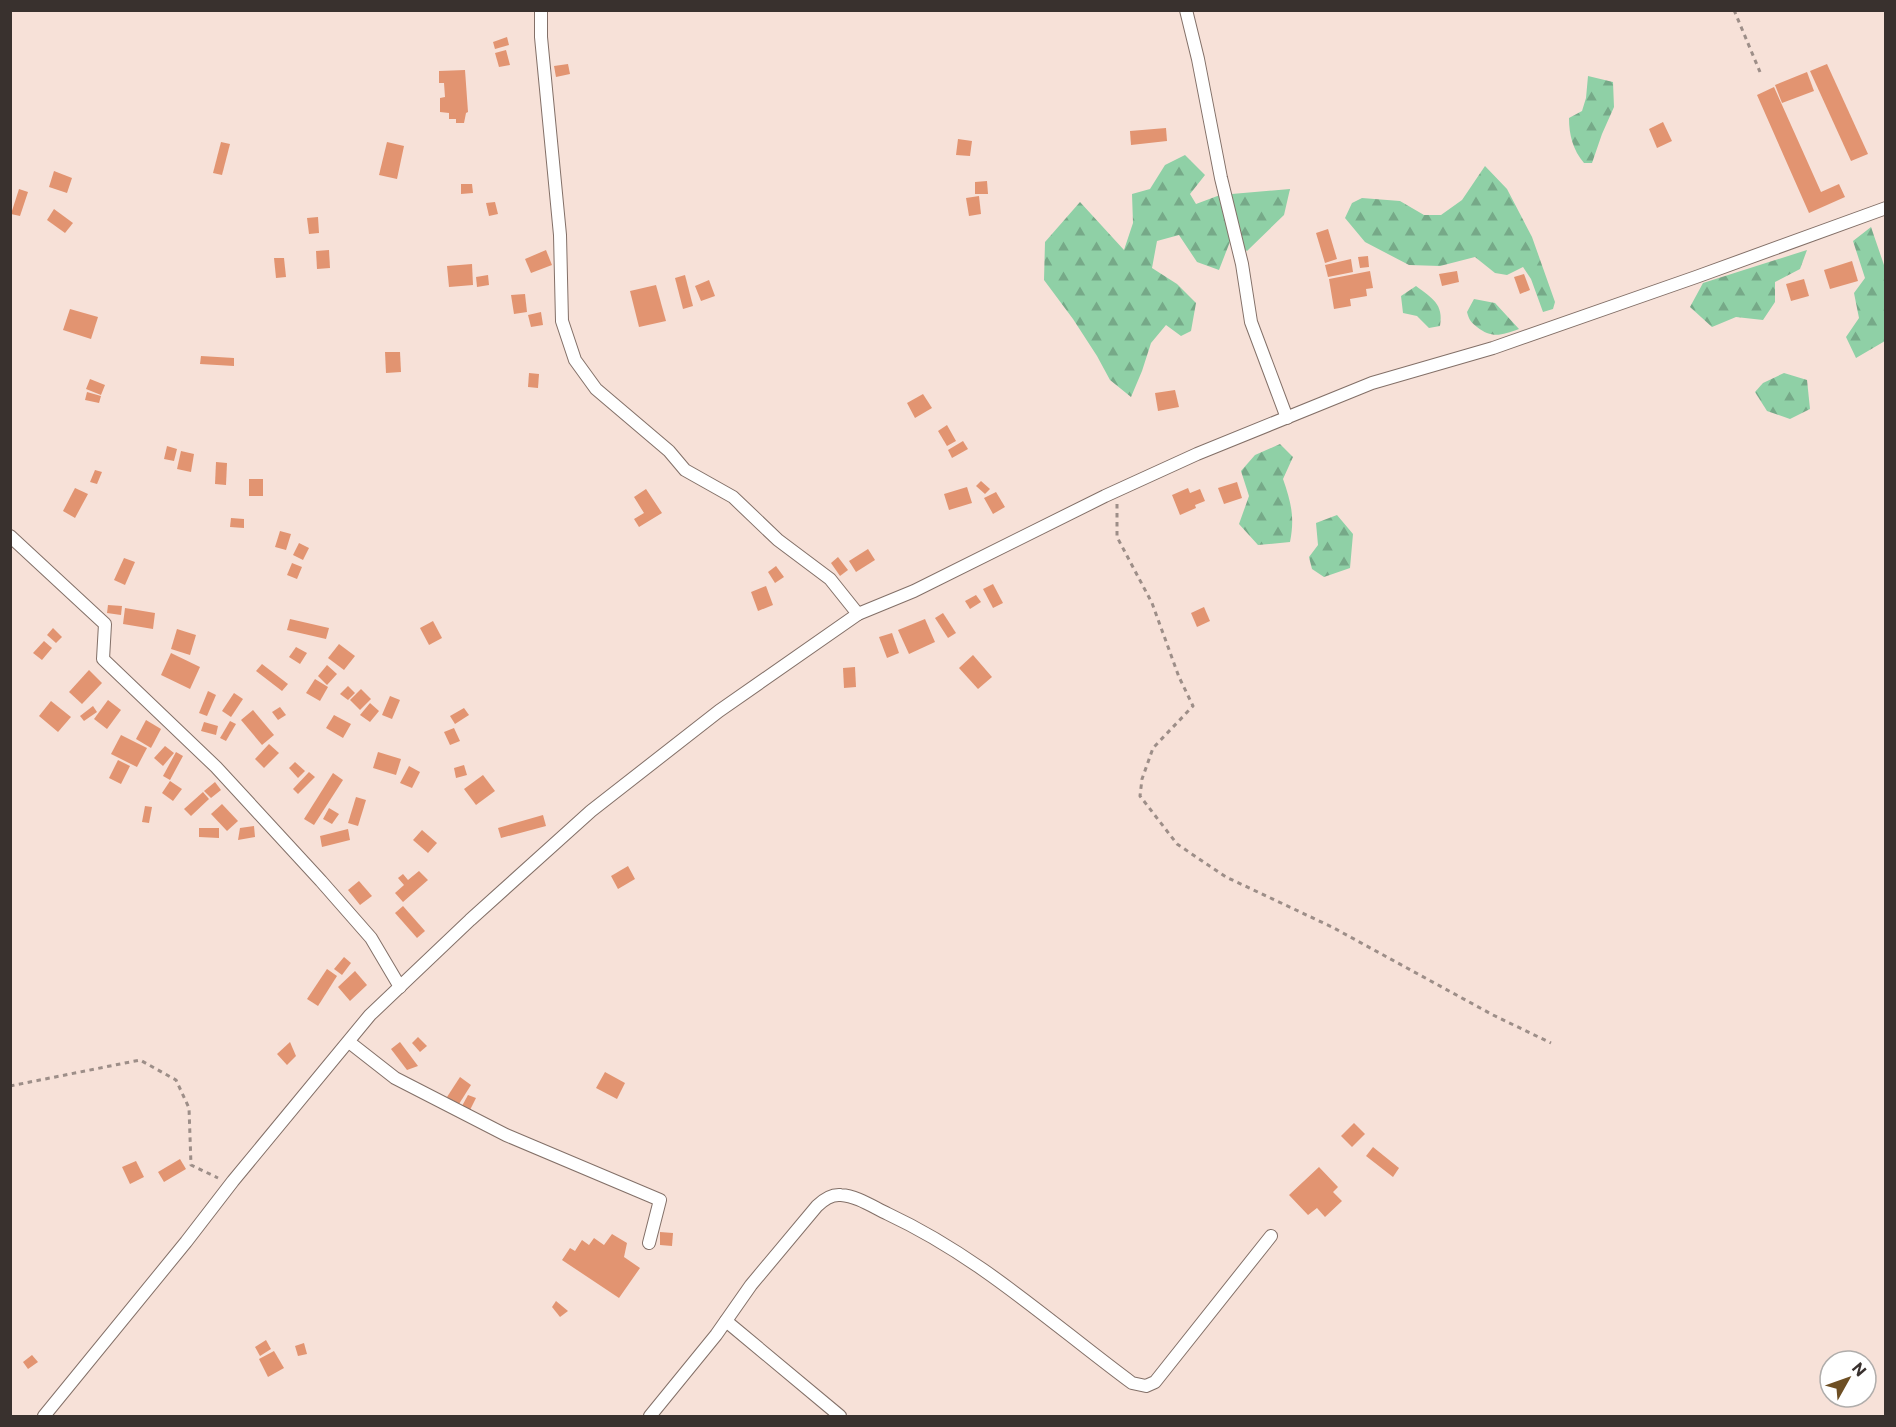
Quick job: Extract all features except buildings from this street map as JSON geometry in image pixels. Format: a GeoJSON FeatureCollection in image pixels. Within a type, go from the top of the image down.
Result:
{"type":"FeatureCollection","features":[{"type":"Feature","properties":{"kind":"street"},"geometry":{"type":"LineString","coordinates":[[541,10],[541,38],[560,236],[562,321],[575,360],[596,389],[669,451],[685,470],[733,496],[778,540],[830,579],[858,614]]}},
{"type":"Feature","properties":{"kind":"street"},"geometry":{"type":"LineString","coordinates":[[1186,10],[1221,178],[1242,264],[1251,322],[1287,418]]}},
{"type":"Feature","properties":{"kind":"street"},"geometry":{"type":"LineString","coordinates":[[44,1416],[186,1242],[230,1184],[370,1015],[591,811],[719,711],[858,614],[914,591],[1117,490],[1197,454],[1372,383],[1492,348],[1886,208]]}},
{"type":"Feature","properties":{"kind":"street"},"geometry":{"type":"LineString","coordinates":[[10,536],[105,624],[103,659],[216,767],[321,880],[371,938],[400,987]]}},
{"type":"Feature","properties":{"kind":"street"},"geometry":{"type":"LineString","coordinates":[[349,1042],[395,1078],[495,1130],[660,1200],[649,1243]]}},
{"type":"Feature","properties":{"kind":"street"},"geometry":{"type":"LineString","coordinates":[[650,1416],[817,1206],[832,1195],[856,1199],[923,1231],[970,1260],[1020,1296],[1132,1383],[1146,1386],[1155,1382],[1271,1236]]}},
{"type":"Feature","properties":{"kind":"street"},"geometry":{"type":"LineString","coordinates":[[726,1321],[840,1416]]}},
{"type":"Feature","properties":{"kind":"path"},"geometry":{"type":"LineString","coordinates":[[1734,10],[1760,72]]}},
{"type":"Feature","properties":{"kind":"path"},"geometry":{"type":"LineString","coordinates":[[1117,490],[1118,537],[1152,603],[1179,677],[1193,706],[1153,748],[1142,779],[1140,796],[1151,812],[1177,844],[1226,878],[1332,927],[1493,1015],[1551,1043]]}},
{"type":"Feature","properties":{"kind":"path"},"geometry":{"type":"LineString","coordinates":[[10,1086],[140,1060],[176,1080],[189,1108],[191,1165],[230,1184]]}},
{"type":"Feature","properties":{"kind":"green space"},"geometry":{"type":"Polygon","coordinates":[[[1588,76],[1613,82],[1614,107],[1592,163],[1584,163],[1572,142],[1569,118],[1582,111],[1588,76]]]}},
{"type":"Feature","properties":{"kind":"green space"},"geometry":{"type":"Polygon","coordinates":[[[1185,155],[1205,175],[1190,194],[1196,204],[1220,195],[1290,189],[1284,215],[1247,251],[1231,239],[1219,270],[1197,262],[1179,235],[1157,241],[1152,268],[1177,284],[1196,303],[1191,331],[1181,336],[1166,325],[1151,343],[1131,397],[1110,380],[1073,319],[1044,280],[1045,242],[1080,202],[1124,250],[1133,223],[1132,194],[1150,189],[1165,165],[1185,155]]]}},
{"type":"Feature","properties":{"kind":"green space"},"geometry":{"type":"Polygon","coordinates":[[[1485,166],[1507,189],[1532,237],[1555,302],[1553,309],[1543,312],[1531,279],[1523,267],[1507,275],[1495,273],[1475,257],[1440,266],[1409,265],[1365,242],[1345,218],[1352,203],[1362,198],[1400,201],[1424,215],[1441,215],[1462,200],[1485,166]]]}},
{"type":"Feature","properties":{"kind":"green space"},"geometry":{"type":"Polygon","coordinates":[[[1871,227],[1885,268],[1885,341],[1856,358],[1846,337],[1859,318],[1854,293],[1865,278],[1853,241],[1871,227]]]}},
{"type":"Feature","properties":{"kind":"green space"},"geometry":{"type":"Polygon","coordinates":[[[1807,250],[1800,269],[1775,282],[1775,302],[1763,320],[1736,317],[1712,327],[1690,307],[1703,283],[1807,250]]]}},
{"type":"Feature","properties":{"kind":"green space"},"geometry":{"type":"Polygon","coordinates":[[[1416,286],[1436,302],[1441,318],[1440,326],[1429,328],[1417,316],[1403,313],[1401,296],[1416,286]]]}},
{"type":"Feature","properties":{"kind":"green space"},"geometry":{"type":"Polygon","coordinates":[[[1474,299],[1495,303],[1519,329],[1497,335],[1482,331],[1472,322],[1467,312],[1474,299]]]}},
{"type":"Feature","properties":{"kind":"green space"},"geometry":{"type":"Polygon","coordinates":[[[1784,373],[1807,380],[1810,409],[1790,419],[1767,411],[1755,392],[1763,383],[1784,373]]]}},
{"type":"Feature","properties":{"kind":"green space"},"geometry":{"type":"Polygon","coordinates":[[[1280,444],[1293,457],[1283,479],[1291,510],[1290,542],[1258,545],[1239,524],[1249,496],[1241,471],[1255,455],[1280,444]]]}},
{"type":"Feature","properties":{"kind":"green space"},"geometry":{"type":"Polygon","coordinates":[[[1337,515],[1353,534],[1350,568],[1324,577],[1312,569],[1309,557],[1318,545],[1316,523],[1337,515]]]}}]}
